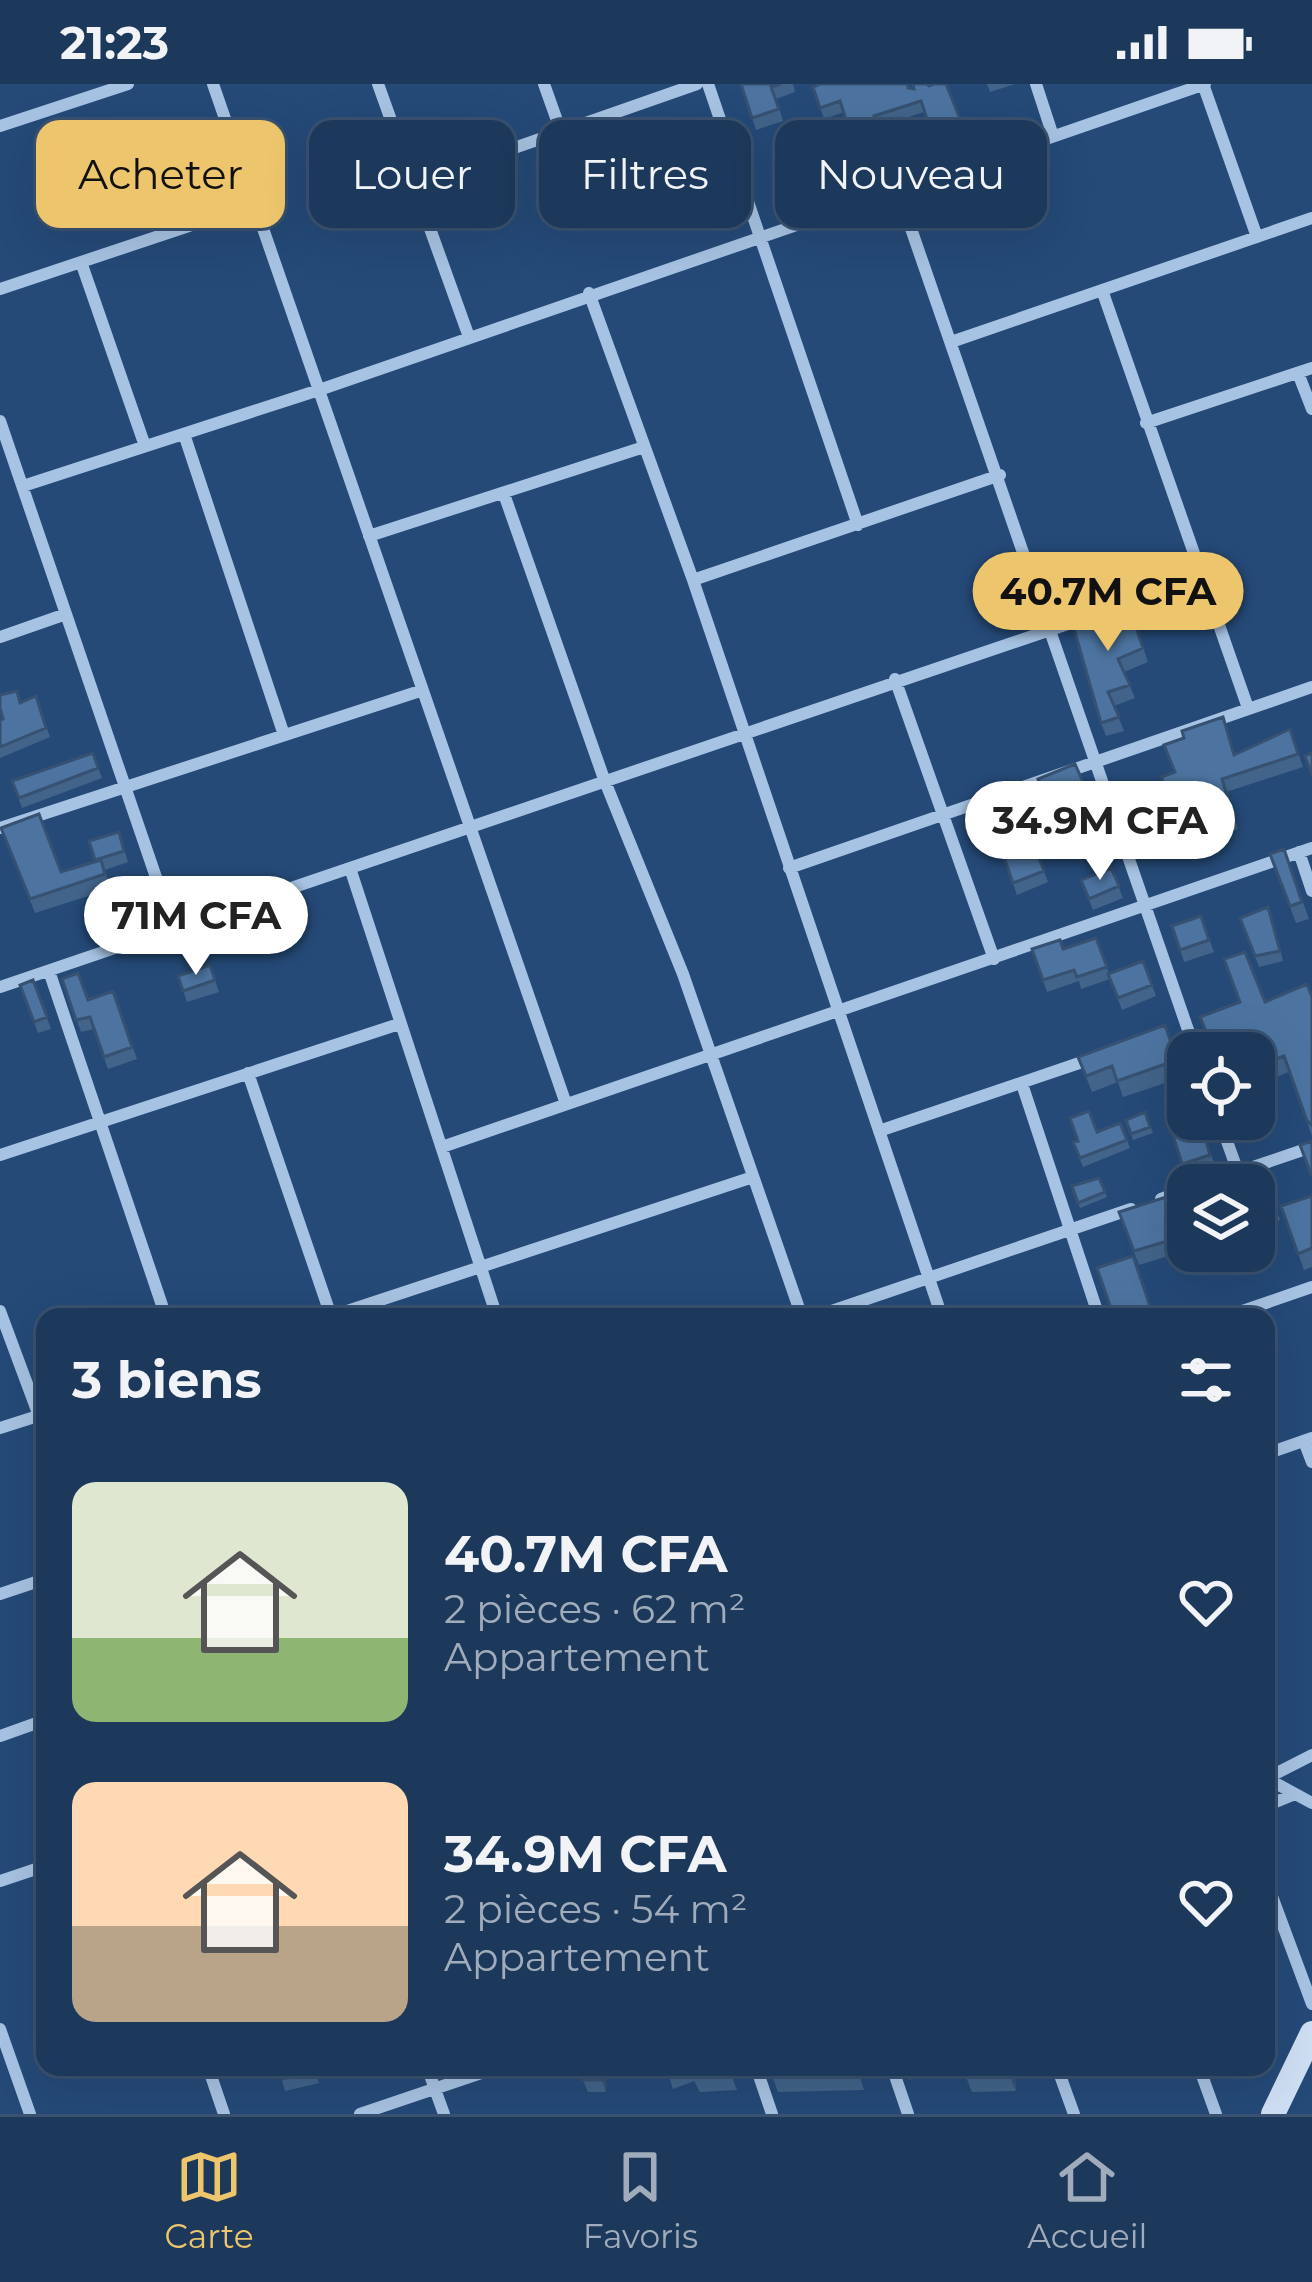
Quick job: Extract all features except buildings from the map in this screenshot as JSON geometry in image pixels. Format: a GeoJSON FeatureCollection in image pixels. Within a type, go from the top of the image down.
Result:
{"type":"FeatureCollection","features":[{"type":"Feature","properties":{"kind":"street"},"geometry":{"type":"LineString","coordinates":[[0,126],[128,84]]}},
{"type":"Feature","properties":{"kind":"street"},"geometry":{"type":"LineString","coordinates":[[214,84],[226,120]]}},
{"type":"Feature","properties":{"kind":"street"},"geometry":{"type":"LineString","coordinates":[[378,84],[391,120]]}},
{"type":"Feature","properties":{"kind":"street"},"geometry":{"type":"LineString","coordinates":[[544,84],[557,120]]}},
{"type":"Feature","properties":{"kind":"street"},"geometry":{"type":"LineString","coordinates":[[588,120],[698,84]]}},
{"type":"Feature","properties":{"kind":"street"},"geometry":{"type":"LineString","coordinates":[[708,84],[858,524]]}},
{"type":"Feature","properties":{"kind":"street"},"geometry":{"type":"LineString","coordinates":[[1036,84],[1052,136]]}},
{"type":"Feature","properties":{"kind":"street"},"geometry":{"type":"LineString","coordinates":[[1047,138],[1204,84],[1257,238]]}},
{"type":"Feature","properties":{"kind":"street"},"geometry":{"type":"LineString","coordinates":[[954,341],[1312,218]]}},
{"type":"Feature","properties":{"kind":"street"},"geometry":{"type":"LineString","coordinates":[[0,289],[183,228]]}},
{"type":"Feature","properties":{"kind":"street"},"geometry":{"type":"LineString","coordinates":[[264,228],[565,1101]]}},
{"type":"Feature","properties":{"kind":"street"},"geometry":{"type":"LineString","coordinates":[[430,228],[469,337]]}},
{"type":"Feature","properties":{"kind":"street"},"geometry":{"type":"LineString","coordinates":[[23,486],[322,389],[779,228]]}},
{"type":"Feature","properties":{"kind":"street"},"geometry":{"type":"LineString","coordinates":[[912,228],[1189,1032]]}},
{"type":"Feature","properties":{"kind":"street"},"geometry":{"type":"LineString","coordinates":[[81,262],[145,446]]}},
{"type":"Feature","properties":{"kind":"street"},"geometry":{"type":"LineString","coordinates":[[1102,290],[1248,708]]}},
{"type":"Feature","properties":{"kind":"street"},"geometry":{"type":"LineString","coordinates":[[589,293],[693,580],[939,1308]]}},
{"type":"Feature","properties":{"kind":"street"},"geometry":{"type":"LineString","coordinates":[[1146,423],[1305,370],[1312,409]]}},
{"type":"Feature","properties":{"kind":"street"},"geometry":{"type":"LineString","coordinates":[[0,421],[173,927]]}},
{"type":"Feature","properties":{"kind":"street"},"geometry":{"type":"LineString","coordinates":[[184,434],[284,735]]}},
{"type":"Feature","properties":{"kind":"street"},"geometry":{"type":"LineString","coordinates":[[369,536],[644,447]]}},
{"type":"Feature","properties":{"kind":"street"},"geometry":{"type":"LineString","coordinates":[[693,580],[1000,476]]}},
{"type":"Feature","properties":{"kind":"street"},"geometry":{"type":"LineString","coordinates":[[504,494],[604,779],[710,1050],[799,1308]]}},
{"type":"Feature","properties":{"kind":"street"},"geometry":{"type":"LineString","coordinates":[[0,987],[468,824],[1203,578]]}},
{"type":"Feature","properties":{"kind":"street"},"geometry":{"type":"LineString","coordinates":[[0,637],[66,614]]}},
{"type":"Feature","properties":{"kind":"street"},"geometry":{"type":"LineString","coordinates":[[896,679],[994,959]]}},
{"type":"Feature","properties":{"kind":"street"},"geometry":{"type":"LineString","coordinates":[[789,868],[1312,687]]}},
{"type":"Feature","properties":{"kind":"street"},"geometry":{"type":"LineString","coordinates":[[0,828],[420,691]]}},
{"type":"Feature","properties":{"kind":"street"},"geometry":{"type":"LineString","coordinates":[[442,1147],[710,1050],[994,959],[1305,850],[1312,891]]}},
{"type":"Feature","properties":{"kind":"street"},"geometry":{"type":"LineString","coordinates":[[350,868],[494,1308]]}},
{"type":"Feature","properties":{"kind":"street"},"geometry":{"type":"LineString","coordinates":[[49,971],[163,1308]]}},
{"type":"Feature","properties":{"kind":"street"},"geometry":{"type":"LineString","coordinates":[[0,1155],[399,1024]]}},
{"type":"Feature","properties":{"kind":"street"},"geometry":{"type":"LineString","coordinates":[[1166,1032],[1186,1024]]}},
{"type":"Feature","properties":{"kind":"street"},"geometry":{"type":"LineString","coordinates":[[879,1131],[1104,1054]]}},
{"type":"Feature","properties":{"kind":"street"},"geometry":{"type":"LineString","coordinates":[[248,1073],[327,1308]]}},
{"type":"Feature","properties":{"kind":"street"},"geometry":{"type":"LineString","coordinates":[[1022,1084],[1097,1308]]}},
{"type":"Feature","properties":{"kind":"street"},"geometry":{"type":"LineString","coordinates":[[1262,1164],[1312,1147]]}},
{"type":"Feature","properties":{"kind":"street"},"geometry":{"type":"LineString","coordinates":[[355,1308],[753,1178]]}},
{"type":"Feature","properties":{"kind":"street"},"geometry":{"type":"LineString","coordinates":[[841,1308],[1167,1196]]}},
{"type":"Feature","properties":{"kind":"street"},"geometry":{"type":"LineString","coordinates":[[1251,1308],[1312,1287]]}},
{"type":"Feature","properties":{"kind":"street"},"geometry":{"type":"LineString","coordinates":[[0,1311],[36,1400]]}},
{"type":"Feature","properties":{"kind":"street"},"geometry":{"type":"LineString","coordinates":[[0,1428],[36,1417]]}},
{"type":"Feature","properties":{"kind":"street"},"geometry":{"type":"LineString","coordinates":[[1275,1451],[1308,1439],[1312,1462]]}},
{"type":"Feature","properties":{"kind":"street"},"geometry":{"type":"LineString","coordinates":[[0,1594],[36,1582]]}},
{"type":"Feature","properties":{"kind":"street"},"geometry":{"type":"LineString","coordinates":[[0,1736],[36,1723]]}},
{"type":"Feature","properties":{"kind":"street"},"geometry":{"type":"LineString","coordinates":[[1275,1774],[1312,1755]]}},
{"type":"Feature","properties":{"kind":"street"},"geometry":{"type":"LineString","coordinates":[[1275,1783],[1312,1803]]}},
{"type":"Feature","properties":{"kind":"street"},"geometry":{"type":"LineString","coordinates":[[1275,1802],[1294,1794]]}},
{"type":"Feature","properties":{"kind":"street"},"geometry":{"type":"LineString","coordinates":[[0,1881],[36,1869]]}},
{"type":"Feature","properties":{"kind":"street"},"geometry":{"type":"LineString","coordinates":[[1275,1904],[1312,2004]]}},
{"type":"Feature","properties":{"kind":"street"},"geometry":{"type":"LineString","coordinates":[[0,2030],[30,2114]]}},
{"type":"Feature","properties":{"kind":"street"},"geometry":{"type":"LineString","coordinates":[[1273,2114],[1306,2064],[1312,2032]]}},
{"type":"Feature","properties":{"kind":"street"},"geometry":{"type":"LineString","coordinates":[[211,2076],[224,2114]]}},
{"type":"Feature","properties":{"kind":"street"},"geometry":{"type":"LineString","coordinates":[[431,2076],[444,2114]]}},
{"type":"Feature","properties":{"kind":"street"},"geometry":{"type":"LineString","coordinates":[[361,2114],[473,2076]]}},
{"type":"Feature","properties":{"kind":"street"},"geometry":{"type":"LineString","coordinates":[[759,2076],[772,2114]]}},
{"type":"Feature","properties":{"kind":"street"},"geometry":{"type":"LineString","coordinates":[[895,2076],[908,2114]]}},
{"type":"Feature","properties":{"kind":"street"},"geometry":{"type":"LineString","coordinates":[[1060,2076],[1073,2114]]}},
{"type":"Feature","properties":{"kind":"street"},"geometry":{"type":"LineString","coordinates":[[1202,2076],[1216,2114]]}}]}
